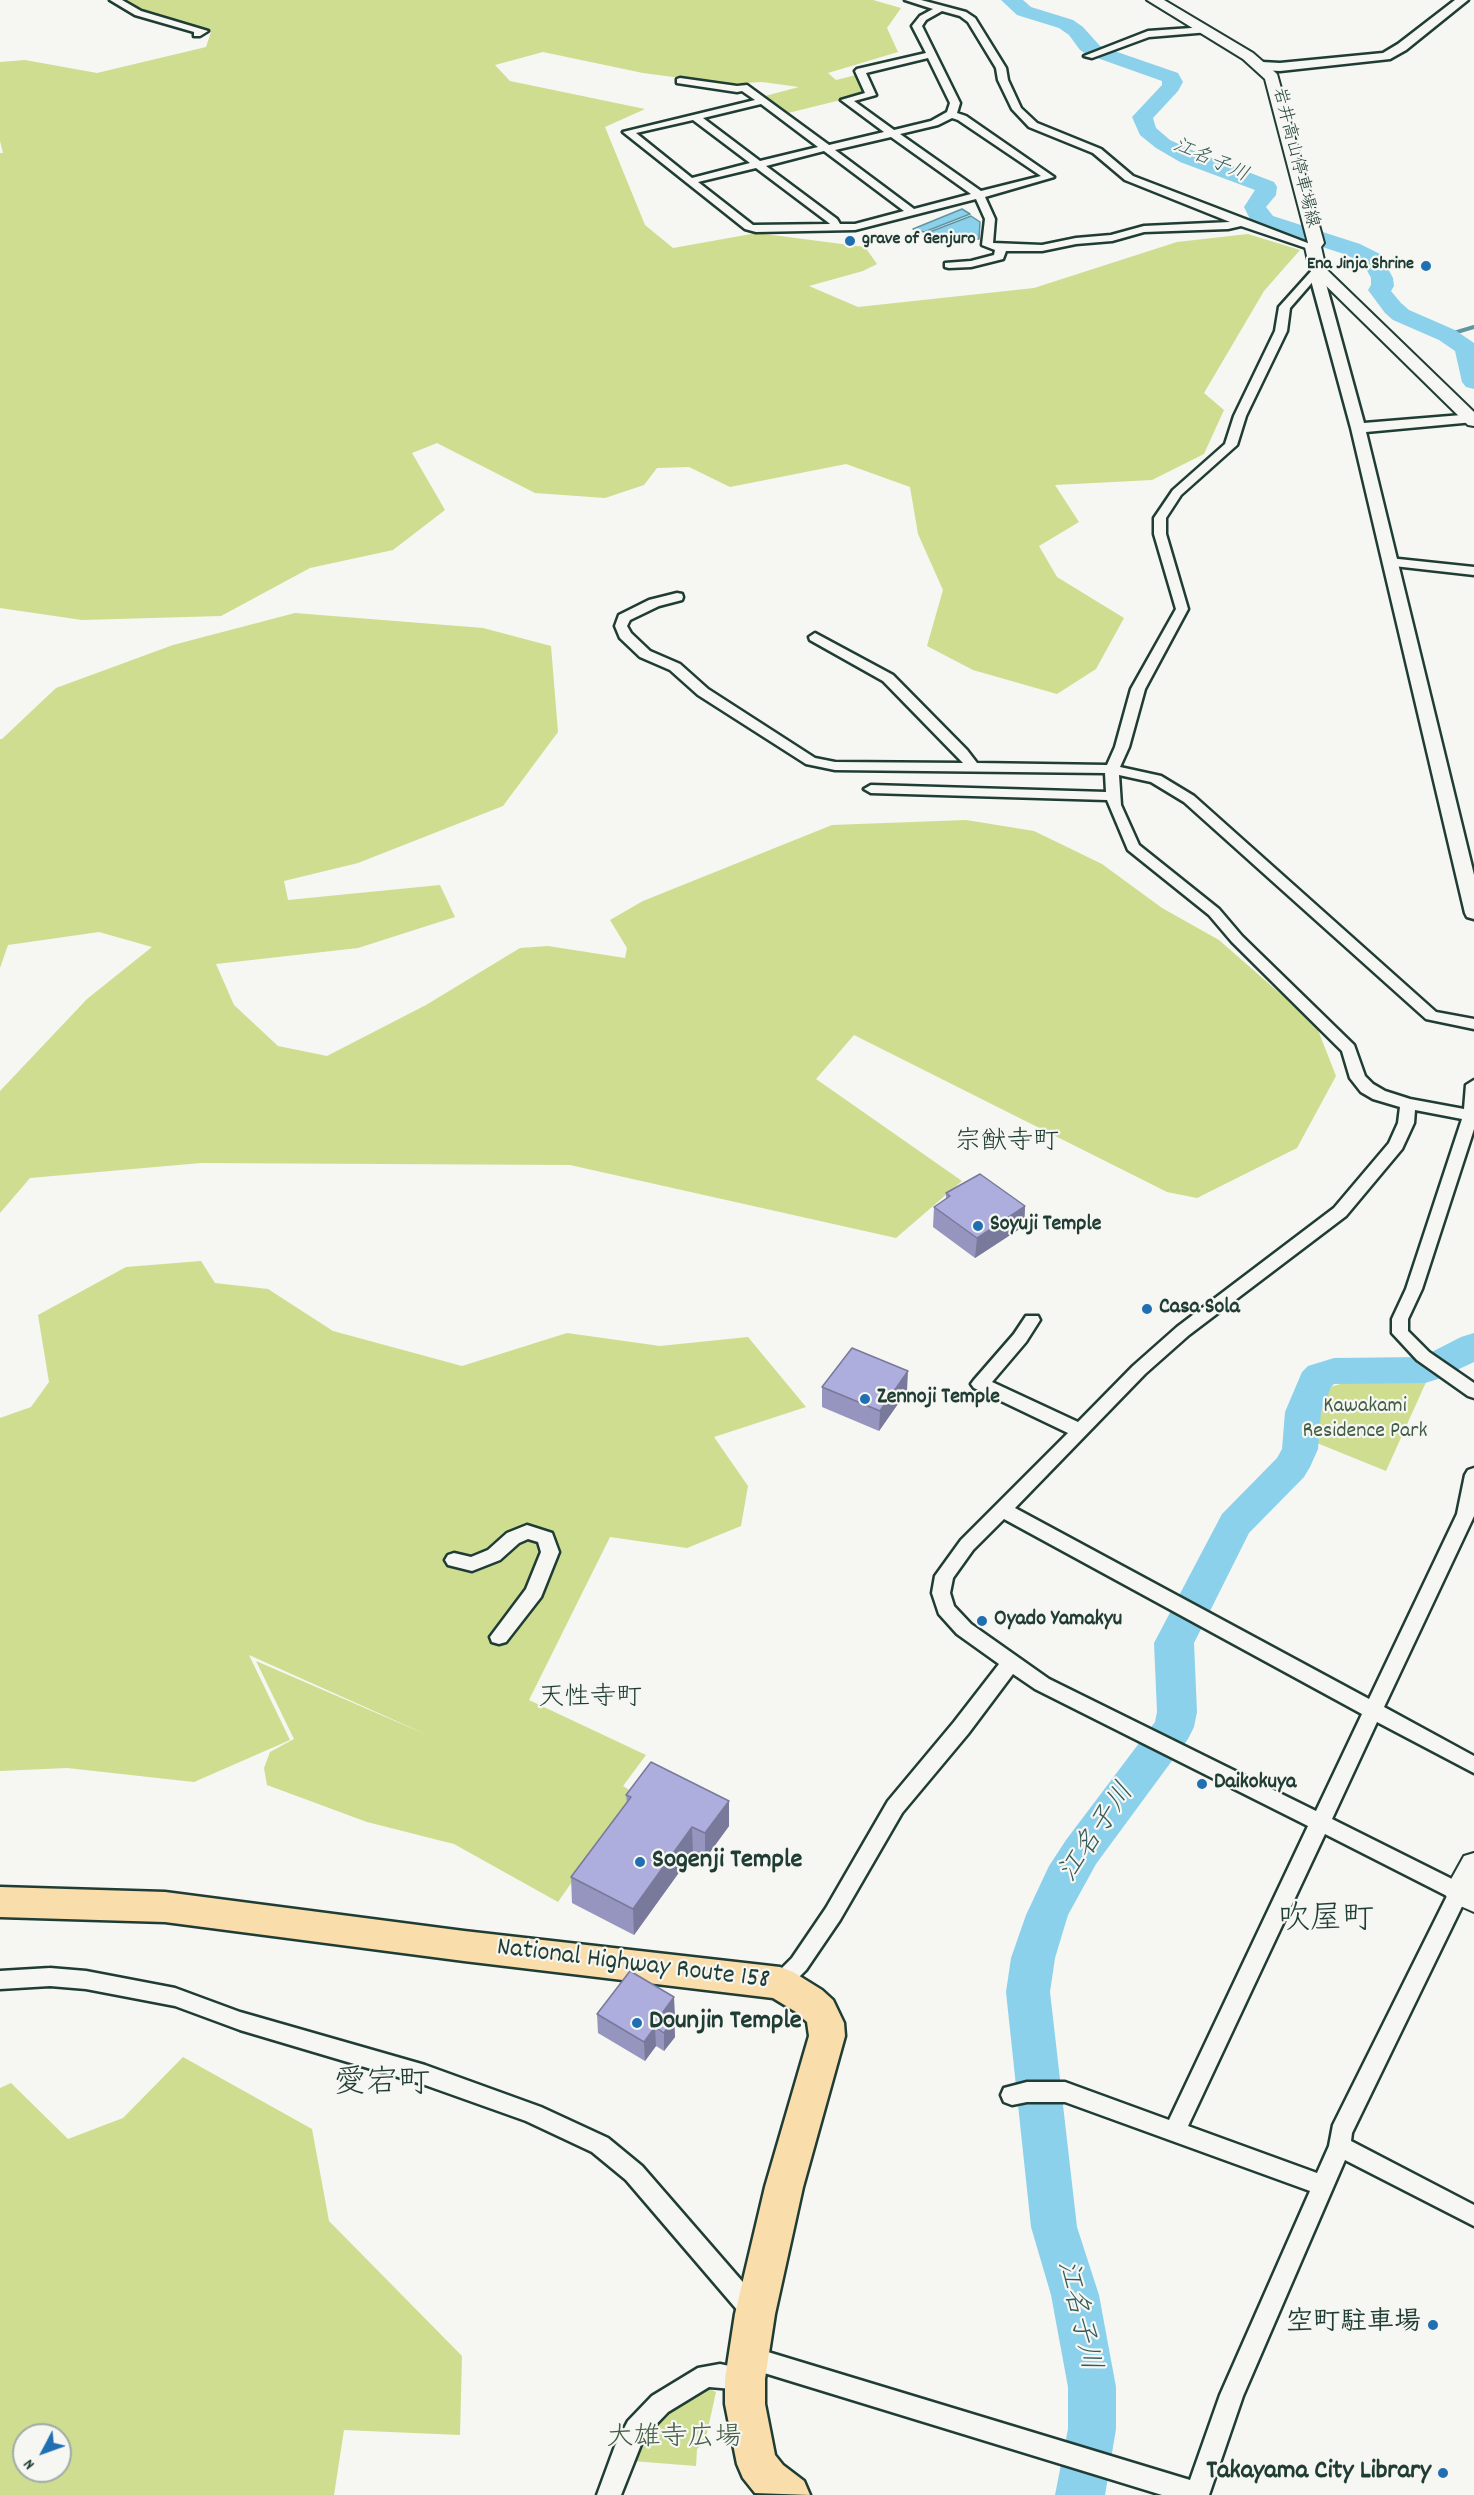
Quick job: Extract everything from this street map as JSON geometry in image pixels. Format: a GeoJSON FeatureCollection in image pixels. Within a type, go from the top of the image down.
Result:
{"type":"FeatureCollection","features":[{"type":"Feature","properties":{"kind":"highway","name":"National Highway Route 158"},"geometry":{"type":"LineString","coordinates":[[0,1902],[165,1907],[780,1983],[809,2001],[820,2011],[826,2023],[827,2036],[784,2187],[755,2314],[746,2368],[745,2404],[757,2464],[769,2479],[790,2495]]}},
{"type":"Feature","properties":{"kind":"main road","name":"岩井高山停車場線"},"geometry":{"type":"LineString","coordinates":[[1154,0],[1262,66],[1275,82],[1314,240],[1318,270]]}},
{"type":"Feature","properties":{"kind":"main road"},"geometry":{"type":"LineString","coordinates":[[1318,270],[1473,419]]}},
{"type":"Feature","properties":{"kind":"main road"},"geometry":{"type":"LineString","coordinates":[[1467,1896],[1474,1865]]}},
{"type":"Feature","properties":{"kind":"street"},"geometry":{"type":"LineString","coordinates":[[115,0],[138,13],[203,31],[196,34]]}},
{"type":"Feature","properties":{"kind":"street"},"geometry":{"type":"LineString","coordinates":[[910,0],[963,14],[972,20],[1001,68],[1008,94],[1026,120],[1040,129],[1097,151],[1129,178],[1243,222],[1314,240]]}},
{"type":"Feature","properties":{"kind":"street"},"geometry":{"type":"LineString","coordinates":[[1262,66],[1280,67],[1386,56],[1402,48],[1462,0]]}},
{"type":"Feature","properties":{"kind":"street"},"geometry":{"type":"LineString","coordinates":[[691,181],[934,123],[952,114],[955,103],[917,26],[923,18],[939,9]]}},
{"type":"Feature","properties":{"kind":"street"},"geometry":{"type":"LineString","coordinates":[[1090,55],[1148,34],[1206,30]]}},
{"type":"Feature","properties":{"kind":"street"},"geometry":{"type":"LineString","coordinates":[[930,55],[860,70],[872,95],[846,100],[979,195],[990,219],[987,244],[1001,248],[1049,247],[1076,241],[1112,238],[1144,229],[1228,226],[1243,222]]}},
{"type":"Feature","properties":{"kind":"street"},"geometry":{"type":"LineString","coordinates":[[680,81],[744,87],[912,212]]}},
{"type":"Feature","properties":{"kind":"street"},"geometry":{"type":"LineString","coordinates":[[762,100],[628,132],[753,229],[855,227],[1049,177],[962,118],[952,114]]}},
{"type":"Feature","properties":{"kind":"street"},"geometry":{"type":"LineString","coordinates":[[694,116],[834,221],[837,227]]}},
{"type":"Feature","properties":{"kind":"street"},"geometry":{"type":"LineString","coordinates":[[949,264],[971,264],[999,257],[1001,248]]}},
{"type":"Feature","properties":{"kind":"street"},"geometry":{"type":"LineString","coordinates":[[1318,270],[1319,284],[1358,428],[1474,914]]}},
{"type":"Feature","properties":{"kind":"street"},"geometry":{"type":"LineString","coordinates":[[1318,270],[1285,307],[1281,331],[1240,416],[1231,445],[1177,493],[1161,518],[1160,534],[1182,609],[1175,626],[1138,689],[1122,747],[1112,770],[1112,796],[1133,847],[1214,912],[1237,939],[1349,1049],[1361,1083],[1379,1095],[1407,1104],[1472,1115]]}},
{"type":"Feature","properties":{"kind":"street"},"geometry":{"type":"LineString","coordinates":[[1358,428],[1473,419]]}},
{"type":"Feature","properties":{"kind":"street"},"geometry":{"type":"LineString","coordinates":[[1389,562],[1474,572]]}},
{"type":"Feature","properties":{"kind":"street"},"geometry":{"type":"LineString","coordinates":[[677,597],[654,603],[624,618],[621,626],[625,635],[645,654],[675,667],[703,692],[799,755],[811,761],[835,766],[1112,770],[1149,777],[1184,795],[1431,1016],[1474,1024]]}},
{"type":"Feature","properties":{"kind":"street"},"geometry":{"type":"LineString","coordinates":[[814,638],[888,678],[962,753],[974,769]]}},
{"type":"Feature","properties":{"kind":"street"},"geometry":{"type":"LineString","coordinates":[[871,789],[1112,796]]}},
{"type":"Feature","properties":{"kind":"street"},"geometry":{"type":"LineString","coordinates":[[1474,1085],[1472,1115],[1418,1278],[1400,1319],[1400,1333],[1423,1356],[1474,1392]]}},
{"type":"Feature","properties":{"kind":"street"},"geometry":{"type":"LineString","coordinates":[[609,2495],[627,2446],[636,2429],[660,2404],[706,2376],[746,2368],[1100,2464],[1197,2494],[1232,2395],[1340,2146],[1341,2132],[1467,1896],[1041,1684],[964,1629],[946,1609],[941,1593],[944,1576],[967,1545],[1139,1370],[1183,1331],[1340,1212],[1396,1145],[1406,1123],[1407,1104]]}},
{"type":"Feature","properties":{"kind":"street"},"geometry":{"type":"LineString","coordinates":[[1032,1320],[1020,1338],[980,1384],[1080,1431]]}},
{"type":"Feature","properties":{"kind":"street"},"geometry":{"type":"LineString","coordinates":[[1174,2132],[1466,1514],[1474,1474]]}},
{"type":"Feature","properties":{"kind":"street"},"geometry":{"type":"LineString","coordinates":[[1003,1510],[1474,1765]]}},
{"type":"Feature","properties":{"kind":"street"},"geometry":{"type":"LineString","coordinates":[[454,1560],[472,1564],[494,1555],[513,1538],[527,1532],[546,1538],[550,1552],[534,1592],[499,1637]]}},
{"type":"Feature","properties":{"kind":"street"},"geometry":{"type":"LineString","coordinates":[[780,1983],[799,1964],[833,1914],[895,1807],[961,1728],[1011,1662]]}},
{"type":"Feature","properties":{"kind":"street"},"geometry":{"type":"LineString","coordinates":[[0,1980],[50,1977],[86,1980],[175,1997],[240,2021],[425,2075],[533,2114],[600,2145],[634,2173],[755,2314]]}},
{"type":"Feature","properties":{"kind":"street"},"geometry":{"type":"LineString","coordinates":[[1020,2094],[1065,2092],[1322,2185]]}},
{"type":"Feature","properties":{"kind":"street"},"geometry":{"type":"LineString","coordinates":[[1340,2146],[1474,2216]]}},
{"type":"Feature","properties":{"kind":"green space"},"geometry":{"type":"Polygon","coordinates":[[[124,0],[873,0],[901,8],[887,28],[898,52],[828,73],[836,80],[856,75],[864,92],[861,95],[788,113],[765,96],[799,87],[762,82],[726,84],[643,73],[543,52],[495,65],[510,81],[645,109],[605,127],[645,225],[673,248],[757,233],[865,247],[877,264],[863,271],[809,286],[858,307],[1034,288],[1177,242],[1248,234],[1300,250],[1264,291],[1204,393],[1224,410],[1204,454],[1152,480],[1055,485],[1079,522],[1039,546],[1057,577],[1124,618],[1096,669],[1057,694],[973,670],[927,646],[943,590],[918,534],[910,487],[846,464],[730,487],[689,467],[657,468],[644,485],[605,498],[535,493],[437,443],[412,453],[445,510],[393,550],[310,568],[221,616],[82,620],[0,608],[0,153],[3,153],[0,141],[0,62],[25,60],[97,73],[206,47],[211,32],[128,6],[124,0]]]}},
{"type":"Feature","properties":{"kind":"green space"},"geometry":{"type":"Polygon","coordinates":[[[295,613],[483,628],[551,646],[558,732],[503,806],[358,863],[284,881],[288,900],[440,885],[455,917],[358,948],[216,964],[234,1005],[278,1046],[327,1056],[426,1005],[520,948],[548,946],[625,958],[627,948],[610,920],[643,901],[832,825],[966,820],[1034,831],[1102,864],[1162,908],[1219,940],[1316,1025],[1336,1076],[1297,1148],[1197,1198],[1167,1192],[854,1035],[816,1079],[962,1181],[896,1238],[570,1165],[201,1163],[30,1178],[0,1213],[0,1091],[87,999],[152,947],[99,932],[8,945],[0,968],[0,739],[56,688],[173,645],[295,613]]]}},
{"type":"Feature","properties":{"kind":"green space"},"geometry":{"type":"Polygon","coordinates":[[[201,1261],[215,1283],[268,1289],[333,1331],[462,1366],[567,1333],[660,1346],[748,1337],[806,1407],[714,1437],[748,1486],[741,1526],[687,1548],[610,1537],[529,1700],[646,1755],[623,1786],[634,1793],[558,1902],[454,1844],[367,1822],[267,1785],[264,1768],[270,1752],[294,1739],[256,1661],[432,1737],[249,1655],[290,1740],[194,1782],[67,1768],[0,1771],[0,1418],[31,1407],[49,1382],[38,1315],[126,1267],[201,1261]]]}},
{"type":"Feature","properties":{"kind":"green space","name":"Kawakami Residence Park"},"geometry":{"type":"Polygon","coordinates":[[[1427,1380],[1386,1471],[1312,1441],[1316,1403],[1330,1387],[1344,1383],[1427,1380]]]}},
{"type":"Feature","properties":{"kind":"green space"},"geometry":{"type":"Polygon","coordinates":[[[183,2057],[312,2129],[329,2221],[462,2356],[460,2435],[344,2430],[334,2495],[0,2495],[0,2088],[11,2083],[68,2139],[123,2118],[183,2057]]]}},
{"type":"Feature","properties":{"kind":"green space","name":"大雄寺広場"},"geometry":{"type":"Polygon","coordinates":[[[706,2387],[716,2392],[705,2442],[697,2449],[696,2466],[632,2461],[633,2454],[638,2454],[639,2444],[648,2431],[686,2399],[706,2387]]]}},
{"type":"Feature","properties":{"kind":"water"},"geometry":{"type":"Polygon","coordinates":[[[962,209],[970,214],[924,232],[913,229],[962,209]]]}},
{"type":"Feature","properties":{"kind":"water"},"geometry":{"type":"Polygon","coordinates":[[[971,216],[980,222],[979,239],[950,241],[927,233],[971,216]]]}},
{"type":"Feature","properties":{"kind":"building"},"geometry":{"type":"Polygon","coordinates":[[[980,1174],[1025,1206],[977,1238],[934,1207],[950,1196],[946,1193],[980,1174]]]}},
{"type":"Feature","properties":{"kind":"building"},"geometry":{"type":"Polygon","coordinates":[[[852,1348],[908,1371],[880,1411],[822,1387],[852,1348]]]}},
{"type":"Feature","properties":{"kind":"building","name":"Sogenji Temple"},"geometry":{"type":"Polygon","coordinates":[[[651,1762],[729,1801],[705,1833],[692,1827],[633,1909],[571,1877],[631,1797],[626,1795],[651,1762]]]}},
{"type":"Feature","properties":{"kind":"building"},"geometry":{"type":"Polygon","coordinates":[[[630,1971],[674,1997],[663,2012],[674,2018],[664,2033],[655,2027],[644,2042],[597,2014],[630,1971]]]}},
{"type":"Feature","properties":{"kind":"waterway","name":"江名子川"},"geometry":{"type":"LineString","coordinates":[[1011,0],[1024,11],[1066,24],[1076,31],[1087,46],[1093,50],[1171,77],[1173,82],[1171,87],[1142,117],[1147,131],[1163,144],[1188,157],[1266,187],[1265,195],[1255,207],[1260,218],[1265,221],[1352,249],[1372,259],[1382,278],[1383,286],[1379,290],[1393,308],[1401,315],[1447,335],[1466,348],[1474,382]]}},
{"type":"Feature","properties":{"kind":"waterway"},"geometry":{"type":"LineString","coordinates":[[1447,335],[1474,327]]}},
{"type":"Feature","properties":{"kind":"waterway","name":"江名子川"},"geometry":{"type":"LineString","coordinates":[[1080,2495],[1092,2429],[1092,2387],[1075,2295],[1054,2227],[1028,1992],[1033,1958],[1047,1915],[1064,1879],[1081,1852],[1174,1727],[1177,1712],[1174,1643],[1235,1524],[1291,1467],[1300,1449],[1303,1412],[1315,1381],[1321,1375],[1334,1371],[1425,1370],[1474,1346]]}},
{"type":"Feature","properties":{"kind":"place","name":"grave of Genjuro"},"geometry":{"type":"Point","coordinates":[850,241]}},
{"type":"Feature","properties":{"kind":"place","name":"Ena Jinja Shrine"},"geometry":{"type":"Point","coordinates":[1426,266]}},
{"type":"Feature","properties":{"kind":"place","name":"Soyuji Temple"},"geometry":{"type":"Point","coordinates":[978,1226]}},
{"type":"Feature","properties":{"kind":"place","name":"Casa Sola"},"geometry":{"type":"Point","coordinates":[1147,1309]}},
{"type":"Feature","properties":{"kind":"place","name":"Zennoji Temple"},"geometry":{"type":"Point","coordinates":[865,1399]}},
{"type":"Feature","properties":{"kind":"place","name":"Oyado Yamakyu"},"geometry":{"type":"Point","coordinates":[982,1621]}},
{"type":"Feature","properties":{"kind":"place","name":"Daikokuya"},"geometry":{"type":"Point","coordinates":[1202,1784]}},
{"type":"Feature","properties":{"kind":"place","name":"Sogenji Temple"},"geometry":{"type":"Point","coordinates":[640,1862]}},
{"type":"Feature","properties":{"kind":"place","name":"Dounjin Temple"},"geometry":{"type":"Point","coordinates":[637,2023]}},
{"type":"Feature","properties":{"kind":"place","name":"空町駐車場"},"geometry":{"type":"Point","coordinates":[1433,2325]}},
{"type":"Feature","properties":{"kind":"place","name":"Takayama City Library"},"geometry":{"type":"Point","coordinates":[1443,2473]}},
{"type":"Feature","properties":{"kind":"district","name":"宗猷寺町"},"geometry":{"type":"Point","coordinates":[1007,1144]}},
{"type":"Feature","properties":{"kind":"district","name":"天性寺町"},"geometry":{"type":"Point","coordinates":[590,1700]}},
{"type":"Feature","properties":{"kind":"district","name":"吹屋町"},"geometry":{"type":"Point","coordinates":[1326,1923]}},
{"type":"Feature","properties":{"kind":"district","name":"愛宕町"},"geometry":{"type":"Point","coordinates":[382,2087]}}]}
